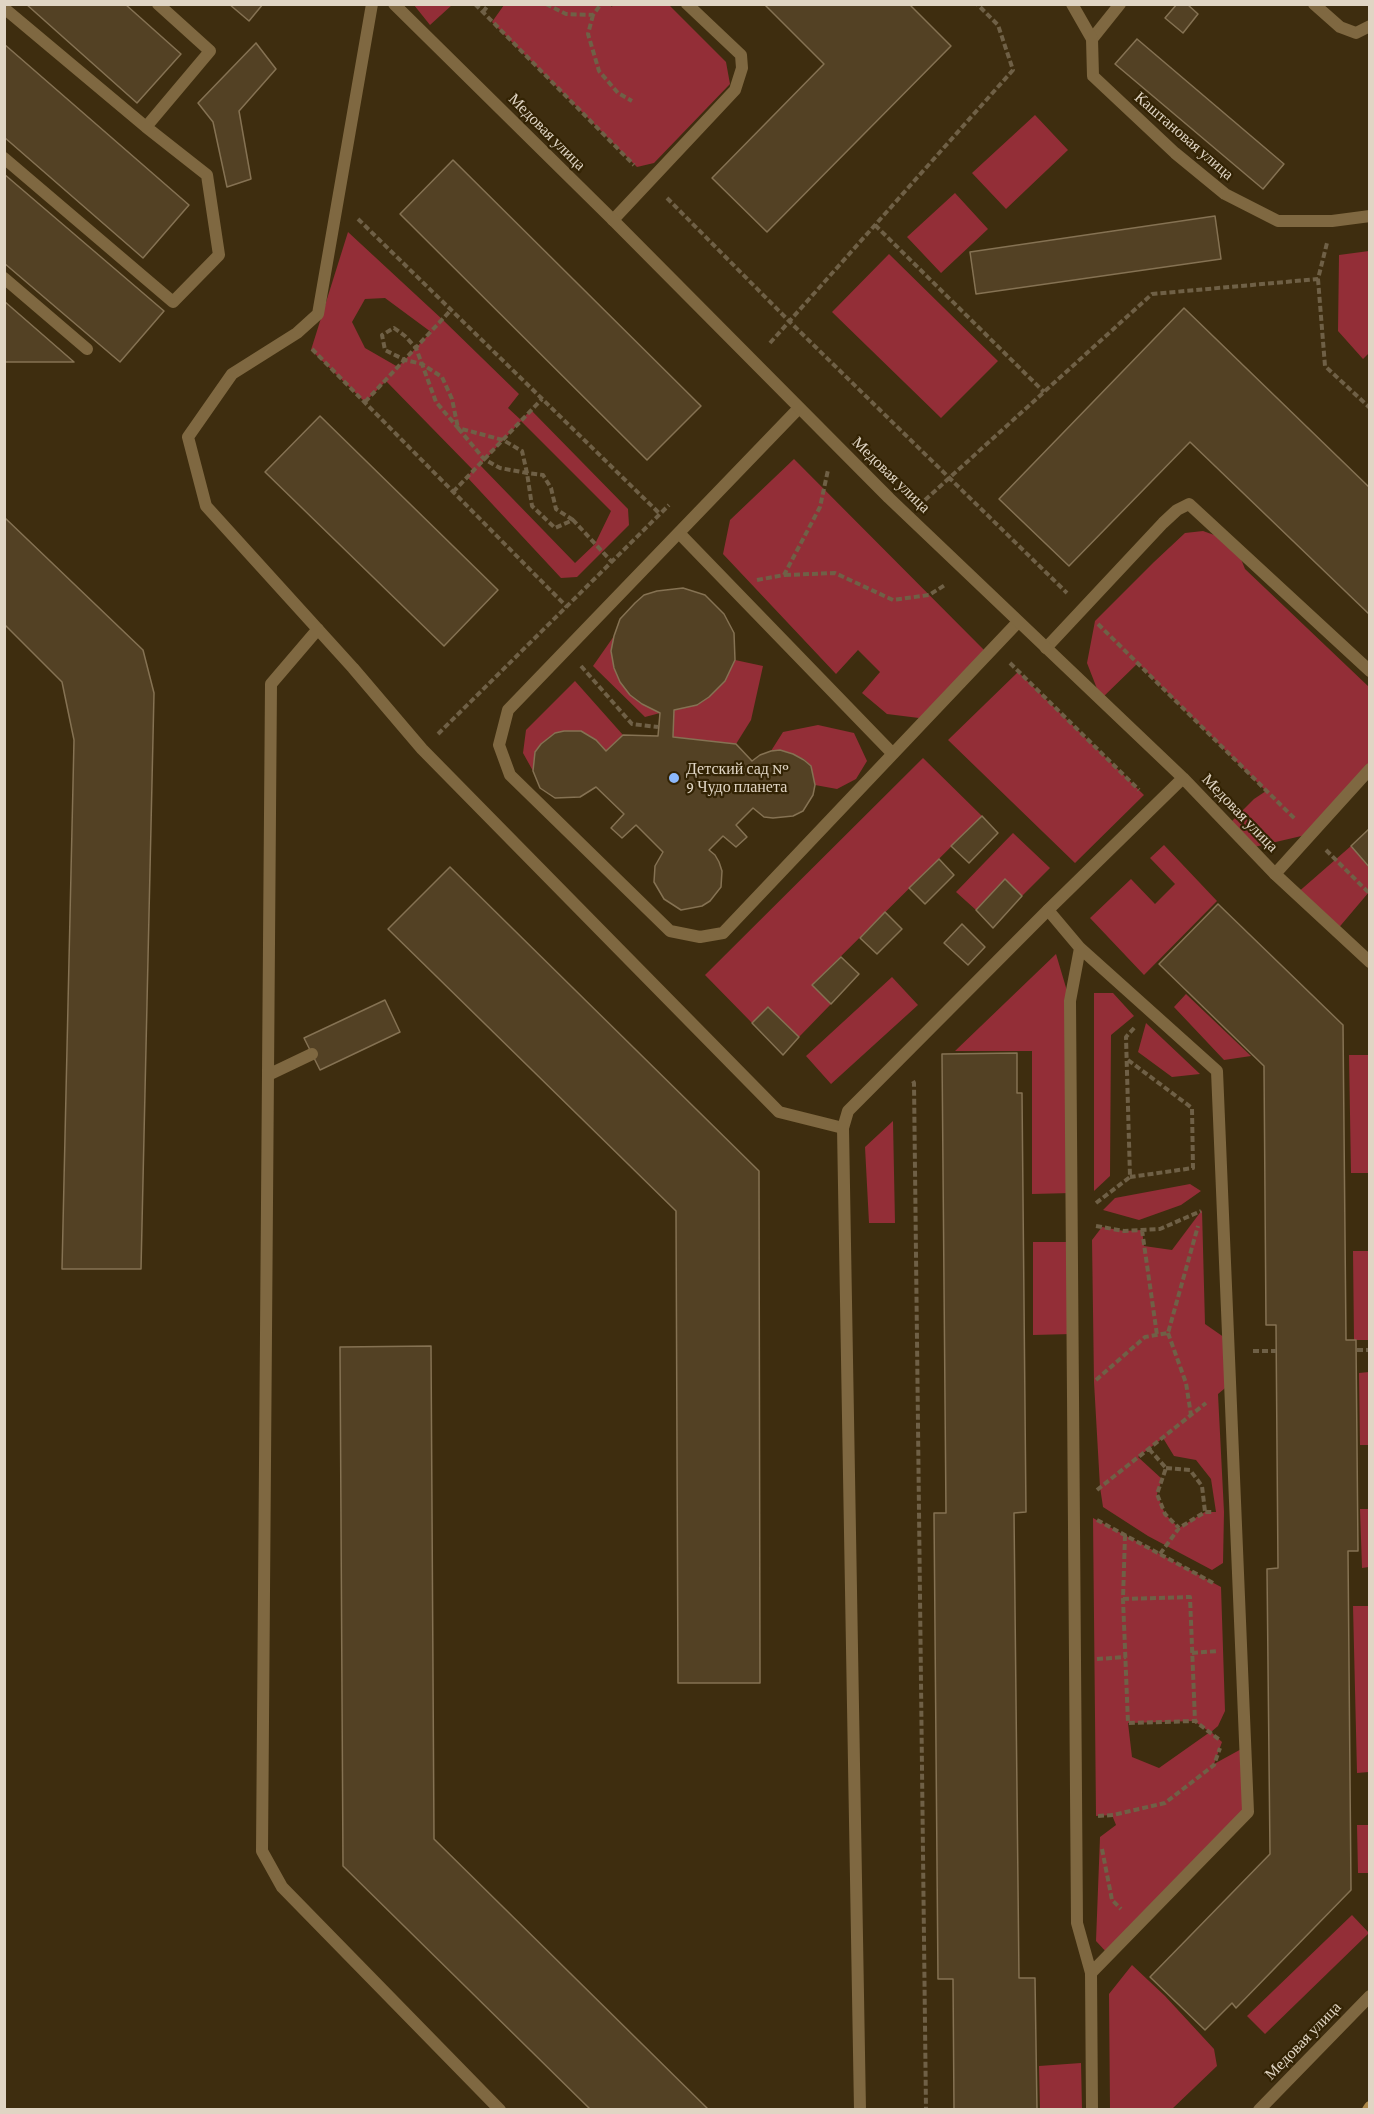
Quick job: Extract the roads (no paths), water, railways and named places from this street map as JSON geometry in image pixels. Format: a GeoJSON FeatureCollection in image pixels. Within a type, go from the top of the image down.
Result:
{"type":"FeatureCollection","features":[{"type":"Feature","properties":{"kind":"street"},"geometry":{"type":"LineString","coordinates":[[146,127],[210,51],[158,4]]}},
{"type":"Feature","properties":{"kind":"street"},"geometry":{"type":"LineString","coordinates":[[372,4],[318,314],[297,333],[232,374],[188,437],[206,506],[318,629],[422,749],[779,1112],[843,1128]]}},
{"type":"Feature","properties":{"kind":"street","name":"Медовая улица"},"geometry":{"type":"LineString","coordinates":[[394,4],[613,220],[889,498],[1183,778],[1275,874],[1370,962]]}},
{"type":"Feature","properties":{"kind":"street"},"geometry":{"type":"LineString","coordinates":[[613,220],[735,90],[742,68],[741,55],[687,4]]}},
{"type":"Feature","properties":{"kind":"street","name":"Каштановая улица"},"geometry":{"type":"LineString","coordinates":[[1072,4],[1092,39],[1093,76],[1176,153],[1225,194],[1278,221],[1332,221],[1370,216]]}},
{"type":"Feature","properties":{"kind":"street"},"geometry":{"type":"LineString","coordinates":[[1092,39],[1120,4]]}},
{"type":"Feature","properties":{"kind":"street"},"geometry":{"type":"LineString","coordinates":[[1314,4],[1340,27],[1356,33],[1370,26]]}},
{"type":"Feature","properties":{"kind":"street"},"geometry":{"type":"LineString","coordinates":[[4,8],[207,176],[219,255],[173,302],[4,158]]}},
{"type":"Feature","properties":{"kind":"street"},"geometry":{"type":"LineString","coordinates":[[4,278],[87,349]]}},
{"type":"Feature","properties":{"kind":"street"},"geometry":{"type":"LineString","coordinates":[[799,408],[508,710],[499,745],[510,775],[670,931],[699,937],[723,933],[1018,622]]}},
{"type":"Feature","properties":{"kind":"street"},"geometry":{"type":"LineString","coordinates":[[1046,648],[1163,523],[1177,510],[1189,504],[1370,671]]}},
{"type":"Feature","properties":{"kind":"street"},"geometry":{"type":"LineString","coordinates":[[679,533],[893,754]]}},
{"type":"Feature","properties":{"kind":"street"},"geometry":{"type":"LineString","coordinates":[[318,629],[271,684],[262,1851],[282,1887],[500,2109]]}},
{"type":"Feature","properties":{"kind":"street"},"geometry":{"type":"LineString","coordinates":[[1275,874],[1370,769]]}},
{"type":"Feature","properties":{"kind":"street"},"geometry":{"type":"LineString","coordinates":[[860,2109],[843,1128],[848,1111],[1183,778]]}},
{"type":"Feature","properties":{"kind":"street"},"geometry":{"type":"LineString","coordinates":[[1048,910],[1080,948],[1217,1071],[1245,1723],[1248,1812],[1091,1973]]}},
{"type":"Feature","properties":{"kind":"street"},"geometry":{"type":"LineString","coordinates":[[1080,948],[1070,1001],[1077,1923],[1091,1973],[1092,2109]]}},
{"type":"Feature","properties":{"kind":"street"},"geometry":{"type":"LineString","coordinates":[[268,1075],[312,1054]]}},
{"type":"Feature","properties":{"kind":"street","name":"Медовая улица"},"geometry":{"type":"LineString","coordinates":[[1259,2109],[1370,1996]]}},
{"type":"Feature","properties":{"kind":"place","name":"Детский сад № 9 Чудо планета"},"geometry":{"type":"Point","coordinates":[674,778]}}]}
